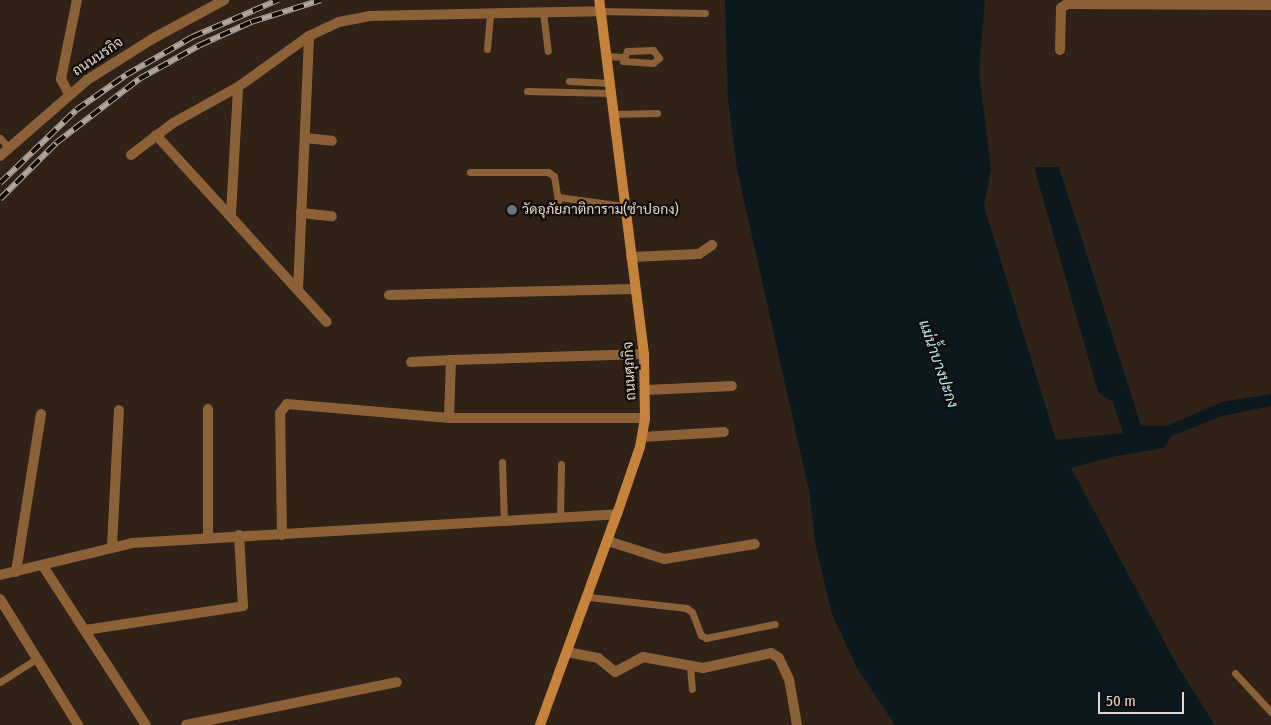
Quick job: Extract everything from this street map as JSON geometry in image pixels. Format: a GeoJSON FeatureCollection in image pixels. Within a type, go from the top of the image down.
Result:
{"type":"FeatureCollection","features":[{"type":"Feature","properties":{"kind":"main road","name":"ถนนศุภกิจ"},"geometry":{"type":"LineString","coordinates":[[540,725],[589,597],[642,437],[645,418],[647,390],[644,354],[599,0]]}},
{"type":"Feature","properties":{"kind":"street"},"geometry":{"type":"LineString","coordinates":[[69,94],[61,79],[78,0]]}},
{"type":"Feature","properties":{"kind":"street","name":"ถนนนรกิจ"},"geometry":{"type":"LineString","coordinates":[[0,156],[69,94],[152,39],[224,0]]}},
{"type":"Feature","properties":{"kind":"street"},"geometry":{"type":"LineString","coordinates":[[1060,50],[1061,8],[1067,4],[1271,5]]}},
{"type":"Feature","properties":{"kind":"street"},"geometry":{"type":"LineString","coordinates":[[131,155],[156,136],[238,87],[309,36],[339,22],[369,16],[601,11]]}},
{"type":"Feature","properties":{"kind":"street"},"geometry":{"type":"LineString","coordinates":[[298,290],[309,36]]}},
{"type":"Feature","properties":{"kind":"street"},"geometry":{"type":"LineString","coordinates":[[231,214],[238,87]]}},
{"type":"Feature","properties":{"kind":"street"},"geometry":{"type":"LineString","coordinates":[[156,136],[231,214],[327,322]]}},
{"type":"Feature","properties":{"kind":"street"},"geometry":{"type":"LineString","coordinates":[[305,138],[332,141]]}},
{"type":"Feature","properties":{"kind":"street"},"geometry":{"type":"LineString","coordinates":[[301,213],[332,216]]}},
{"type":"Feature","properties":{"kind":"street"},"geometry":{"type":"LineString","coordinates":[[631,256],[699,254],[712,245]]}},
{"type":"Feature","properties":{"kind":"street"},"geometry":{"type":"LineString","coordinates":[[389,295],[635,289]]}},
{"type":"Feature","properties":{"kind":"street"},"geometry":{"type":"LineString","coordinates":[[412,362],[644,354]]}},
{"type":"Feature","properties":{"kind":"street"},"geometry":{"type":"LineString","coordinates":[[449,418],[451,360]]}},
{"type":"Feature","properties":{"kind":"street"},"geometry":{"type":"LineString","coordinates":[[647,390],[732,386]]}},
{"type":"Feature","properties":{"kind":"street"},"geometry":{"type":"LineString","coordinates":[[282,535],[280,413],[283,406],[449,418],[645,418]]}},
{"type":"Feature","properties":{"kind":"street"},"geometry":{"type":"LineString","coordinates":[[208,409],[208,536]]}},
{"type":"Feature","properties":{"kind":"street"},"geometry":{"type":"LineString","coordinates":[[112,547],[119,410]]}},
{"type":"Feature","properties":{"kind":"street"},"geometry":{"type":"LineString","coordinates":[[16,572],[41,414]]}},
{"type":"Feature","properties":{"kind":"street"},"geometry":{"type":"LineString","coordinates":[[642,437],[724,432]]}},
{"type":"Feature","properties":{"kind":"street"},"geometry":{"type":"LineString","coordinates":[[0,575],[43,566],[112,547],[208,536],[282,535],[617,514]]}},
{"type":"Feature","properties":{"kind":"street"},"geometry":{"type":"LineString","coordinates":[[85,630],[242,606],[239,535]]}},
{"type":"Feature","properties":{"kind":"street"},"geometry":{"type":"LineString","coordinates":[[608,541],[664,559],[756,544]]}},
{"type":"Feature","properties":{"kind":"street"},"geometry":{"type":"LineString","coordinates":[[43,566],[146,725]]}},
{"type":"Feature","properties":{"kind":"street"},"geometry":{"type":"LineString","coordinates":[[0,599],[78,725]]}},
{"type":"Feature","properties":{"kind":"street"},"geometry":{"type":"LineString","coordinates":[[567,652],[598,658],[616,672],[643,657],[690,667],[771,653],[779,658],[789,679],[797,725]]}},
{"type":"Feature","properties":{"kind":"street"},"geometry":{"type":"LineString","coordinates":[[186,725],[397,682]]}},
{"type":"Feature","properties":{"kind":"lane"},"geometry":{"type":"LineString","coordinates":[[601,11],[705,13]]}},
{"type":"Feature","properties":{"kind":"lane"},"geometry":{"type":"LineString","coordinates":[[543,12],[548,51]]}},
{"type":"Feature","properties":{"kind":"lane"},"geometry":{"type":"LineString","coordinates":[[487,49],[490,13]]}},
{"type":"Feature","properties":{"kind":"lane"},"geometry":{"type":"LineString","coordinates":[[653,50],[659,58],[653,63],[626,64],[623,57],[627,51],[653,50]]}},
{"type":"Feature","properties":{"kind":"lane"},"geometry":{"type":"LineString","coordinates":[[606,56],[623,57]]}},
{"type":"Feature","properties":{"kind":"lane"},"geometry":{"type":"LineString","coordinates":[[569,81],[610,88]]}},
{"type":"Feature","properties":{"kind":"lane"},"geometry":{"type":"LineString","coordinates":[[527,91],[610,88]]}},
{"type":"Feature","properties":{"kind":"lane"},"geometry":{"type":"LineString","coordinates":[[614,114],[657,113]]}},
{"type":"Feature","properties":{"kind":"lane"},"geometry":{"type":"LineString","coordinates":[[0,138],[8,147]]}},
{"type":"Feature","properties":{"kind":"lane"},"geometry":{"type":"LineString","coordinates":[[470,172],[548,172],[554,176],[560,212]]}},
{"type":"Feature","properties":{"kind":"lane"},"geometry":{"type":"LineString","coordinates":[[558,197],[625,206]]}},
{"type":"Feature","properties":{"kind":"lane"},"geometry":{"type":"LineString","coordinates":[[502,462],[504,522]]}},
{"type":"Feature","properties":{"kind":"lane"},"geometry":{"type":"LineString","coordinates":[[560,464],[560,518]]}},
{"type":"Feature","properties":{"kind":"lane"},"geometry":{"type":"LineString","coordinates":[[589,597],[686,608],[692,612],[701,635],[706,638],[775,624]]}},
{"type":"Feature","properties":{"kind":"lane"},"geometry":{"type":"LineString","coordinates":[[0,682],[36,659]]}},
{"type":"Feature","properties":{"kind":"lane"},"geometry":{"type":"LineString","coordinates":[[690,667],[692,689]]}},
{"type":"Feature","properties":{"kind":"lane"},"geometry":{"type":"LineString","coordinates":[[1235,673],[1271,712]]}},
{"type":"Feature","properties":{"kind":"water","name":"แม่น้ำบางปะกง"},"geometry":{"type":"Polygon","coordinates":[[[725,0],[985,0],[979,72],[991,169],[984,206],[1056,440],[1123,433],[1113,402],[1098,392],[1034,167],[1059,167],[1141,426],[1167,426],[1222,402],[1271,394],[1271,406],[1222,416],[1172,436],[1164,448],[1116,456],[1071,468],[1178,667],[1215,725],[895,725],[857,668],[832,614],[816,547],[809,491],[737,169],[728,100],[725,0]]]}},
{"type":"Feature","properties":{"kind":"railway"},"geometry":{"type":"LineString","coordinates":[[0,183],[76,110],[126,75],[192,37],[278,0]]}},
{"type":"Feature","properties":{"kind":"railway"},"geometry":{"type":"LineString","coordinates":[[0,199],[56,143],[139,79],[200,45],[251,22],[321,0]]}},
{"type":"Feature","properties":{"kind":"place","name":"วัดอุภัยภาติการาม(ซำปอกง)"},"geometry":{"type":"Point","coordinates":[512,210]}}]}
